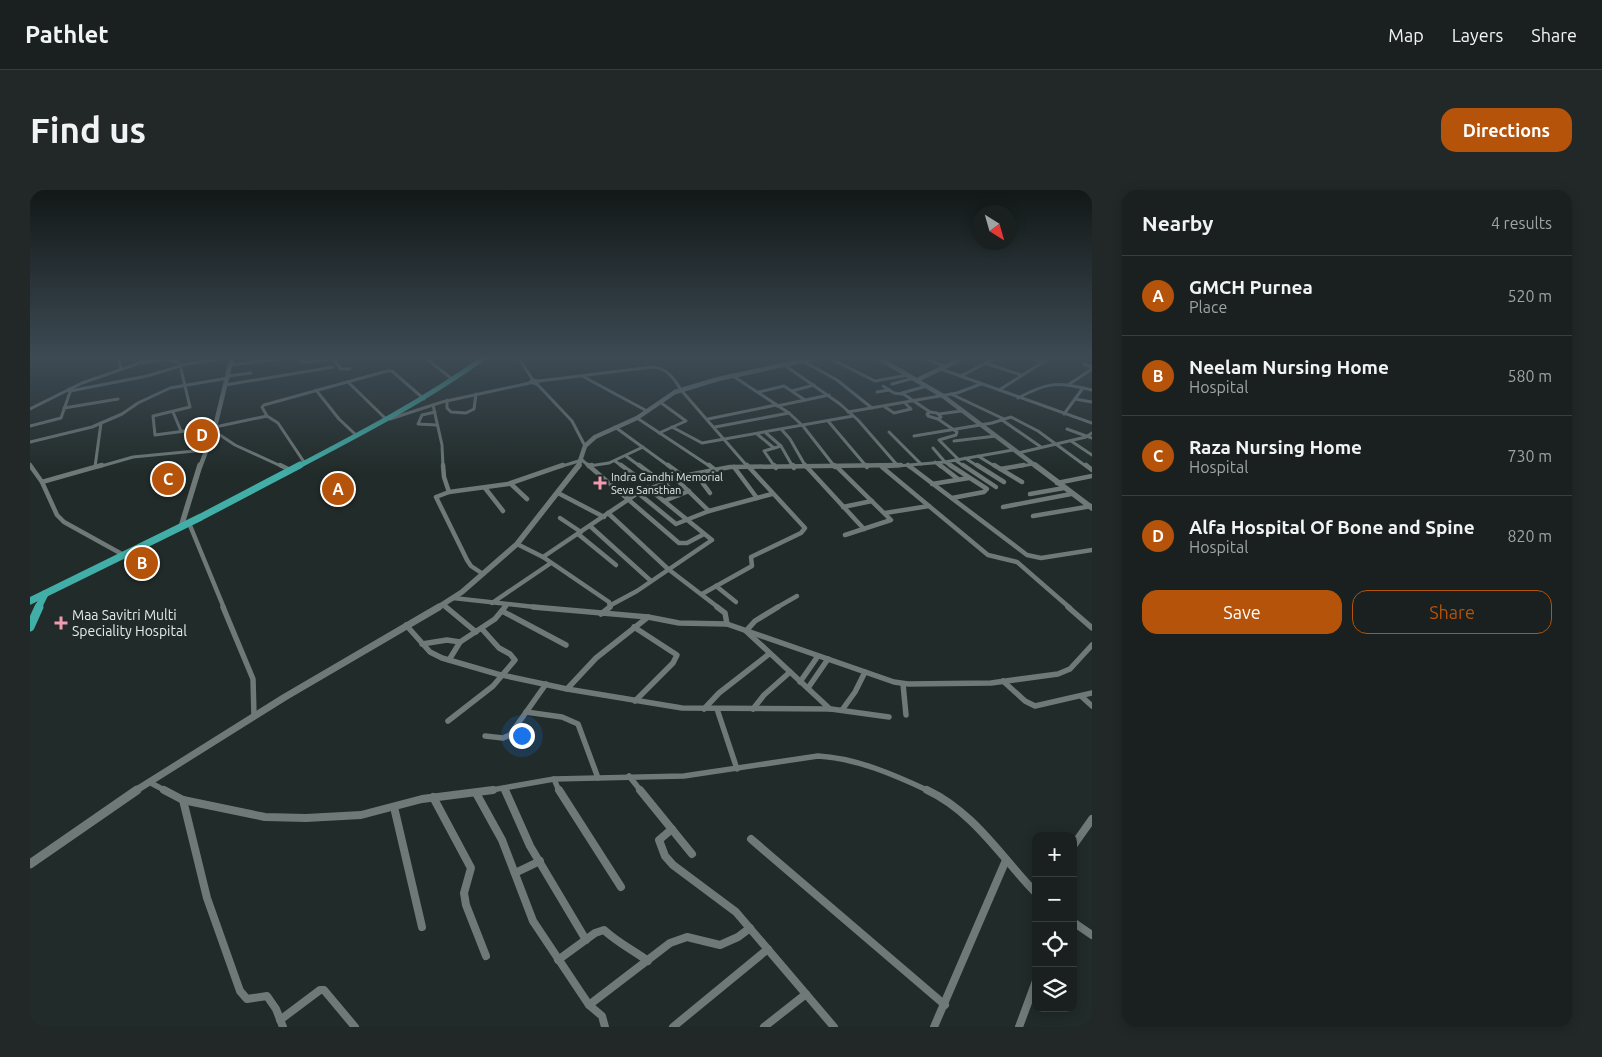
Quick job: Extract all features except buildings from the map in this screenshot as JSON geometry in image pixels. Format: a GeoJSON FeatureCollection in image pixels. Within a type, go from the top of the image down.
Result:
{"type":"FeatureCollection","features":[{"type":"Feature","properties":{"kind":"main road"},"geometry":{"type":"LineString","coordinates":[[303,461],[387,419],[426,396]]}},
{"type":"Feature","properties":{"kind":"main road"},"geometry":{"type":"LineString","coordinates":[[30,599],[184,524],[387,419]]}},
{"type":"Feature","properties":{"kind":"main road"},"geometry":{"type":"LineString","coordinates":[[30,627],[46,592],[120,552],[184,524]]}},
{"type":"Feature","properties":{"kind":"street"},"geometry":{"type":"LineString","coordinates":[[30,409],[57,396]]}},
{"type":"Feature","properties":{"kind":"street"},"geometry":{"type":"LineString","coordinates":[[30,426],[59,419],[67,396]]}},
{"type":"Feature","properties":{"kind":"street"},"geometry":{"type":"LineString","coordinates":[[30,442],[102,423],[128,412],[138,403],[152,396]]}},
{"type":"Feature","properties":{"kind":"street"},"geometry":{"type":"LineString","coordinates":[[188,396],[190,407],[153,416],[154,434],[214,429],[267,416]]}},
{"type":"Feature","properties":{"kind":"street"},"geometry":{"type":"LineString","coordinates":[[222,396],[214,429],[205,450],[184,524],[254,678],[254,716]]}},
{"type":"Feature","properties":{"kind":"street"},"geometry":{"type":"LineString","coordinates":[[294,396],[266,404],[262,407],[267,416],[276,420],[303,461]]}},
{"type":"Feature","properties":{"kind":"street"},"geometry":{"type":"LineString","coordinates":[[321,396],[339,419],[355,434]]}},
{"type":"Feature","properties":{"kind":"street"},"geometry":{"type":"LineString","coordinates":[[363,396],[387,419],[433,404],[466,396]]}},
{"type":"Feature","properties":{"kind":"street"},"geometry":{"type":"LineString","coordinates":[[447,400],[447,408],[451,412],[466,413],[474,409],[476,396]]}},
{"type":"Feature","properties":{"kind":"street"},"geometry":{"type":"LineString","coordinates":[[550,396],[572,421],[585,446]]}},
{"type":"Feature","properties":{"kind":"street"},"geometry":{"type":"LineString","coordinates":[[619,396],[647,412]]}},
{"type":"Feature","properties":{"kind":"street"},"geometry":{"type":"LineString","coordinates":[[30,864],[149,782],[336,664],[454,598],[517,544],[582,460],[585,446],[595,437],[637,418],[670,396]]}},
{"type":"Feature","properties":{"kind":"street"},"geometry":{"type":"LineString","coordinates":[[687,396],[772,494],[803,524],[805,530],[751,557],[752,566],[702,594]]}},
{"type":"Feature","properties":{"kind":"street"},"geometry":{"type":"LineString","coordinates":[[765,396],[789,413],[803,426],[836,467],[890,519],[890,522],[845,535]]}},
{"type":"Feature","properties":{"kind":"street"},"geometry":{"type":"LineString","coordinates":[[800,396],[806,400]]}},
{"type":"Feature","properties":{"kind":"street"},"geometry":{"type":"LineString","coordinates":[[708,419],[824,396]]}},
{"type":"Feature","properties":{"kind":"street"},"geometry":{"type":"LineString","coordinates":[[830,396],[853,416],[898,466]]}},
{"type":"Feature","properties":{"kind":"street"},"geometry":{"type":"LineString","coordinates":[[857,396],[872,408]]}},
{"type":"Feature","properties":{"kind":"street"},"geometry":{"type":"LineString","coordinates":[[906,396],[930,412],[927,414],[928,416],[939,417],[961,411]]}},
{"type":"Feature","properties":{"kind":"street"},"geometry":{"type":"LineString","coordinates":[[848,412],[943,396]]}},
{"type":"Feature","properties":{"kind":"street"},"geometry":{"type":"LineString","coordinates":[[943,396],[1071,494],[1091,507]]}},
{"type":"Feature","properties":{"kind":"street"},"geometry":{"type":"LineString","coordinates":[[955,396],[1003,419],[1041,448]]}},
{"type":"Feature","properties":{"kind":"street"},"geometry":{"type":"LineString","coordinates":[[1013,396],[1092,423]]}},
{"type":"Feature","properties":{"kind":"street"},"geometry":{"type":"LineString","coordinates":[[1018,398],[1022,396]]}},
{"type":"Feature","properties":{"kind":"street"},"geometry":{"type":"LineString","coordinates":[[1064,414],[1077,396]]}},
{"type":"Feature","properties":{"kind":"street"},"geometry":{"type":"LineString","coordinates":[[64,408],[118,399]]}},
{"type":"Feature","properties":{"kind":"street"},"geometry":{"type":"LineString","coordinates":[[1075,399],[1092,402]]}},
{"type":"Feature","properties":{"kind":"street"},"geometry":{"type":"LineString","coordinates":[[659,433],[686,420],[660,402]]}},
{"type":"Feature","properties":{"kind":"street"},"geometry":{"type":"LineString","coordinates":[[884,407],[894,413],[911,409],[905,403]]}},
{"type":"Feature","properties":{"kind":"street"},"geometry":{"type":"LineString","coordinates":[[433,404],[442,444],[444,477],[449,492]]}},
{"type":"Feature","properties":{"kind":"street"},"geometry":{"type":"LineString","coordinates":[[173,412],[181,431]]}},
{"type":"Feature","properties":{"kind":"street"},"geometry":{"type":"LineString","coordinates":[[435,412],[422,415],[418,424],[437,425]]}},
{"type":"Feature","properties":{"kind":"street"},"geometry":{"type":"LineString","coordinates":[[715,427],[789,413]]}},
{"type":"Feature","properties":{"kind":"street"},"geometry":{"type":"LineString","coordinates":[[672,427],[700,443],[766,433],[853,416]]}},
{"type":"Feature","properties":{"kind":"street"},"geometry":{"type":"LineString","coordinates":[[939,417],[957,434],[941,439],[940,442],[957,460],[996,486]]}},
{"type":"Feature","properties":{"kind":"street"},"geometry":{"type":"LineString","coordinates":[[637,418],[714,469]]}},
{"type":"Feature","properties":{"kind":"street"},"geometry":{"type":"LineString","coordinates":[[914,436],[1013,418],[1032,427],[1092,470]]}},
{"type":"Feature","properties":{"kind":"street"},"geometry":{"type":"LineString","coordinates":[[828,421],[866,467]]}},
{"type":"Feature","properties":{"kind":"street"},"geometry":{"type":"LineString","coordinates":[[95,467],[95,457],[102,423]]}},
{"type":"Feature","properties":{"kind":"street"},"geometry":{"type":"LineString","coordinates":[[616,427],[683,476]]}},
{"type":"Feature","properties":{"kind":"street"},"geometry":{"type":"LineString","coordinates":[[214,429],[235,446],[288,469]]}},
{"type":"Feature","properties":{"kind":"street"},"geometry":{"type":"LineString","coordinates":[[1067,429],[1090,438]]}},
{"type":"Feature","properties":{"kind":"street"},"geometry":{"type":"LineString","coordinates":[[782,430],[792,439],[797,455],[807,468],[864,529]]}},
{"type":"Feature","properties":{"kind":"street"},"geometry":{"type":"LineString","coordinates":[[889,432],[921,464]]}},
{"type":"Feature","properties":{"kind":"street"},"geometry":{"type":"LineString","coordinates":[[766,433],[781,446],[794,468]]}},
{"type":"Feature","properties":{"kind":"street"},"geometry":{"type":"LineString","coordinates":[[1090,438],[1092,433]]}},
{"type":"Feature","properties":{"kind":"street"},"geometry":{"type":"LineString","coordinates":[[758,434],[774,448]]}},
{"type":"Feature","properties":{"kind":"street"},"geometry":{"type":"LineString","coordinates":[[954,441],[996,436]]}},
{"type":"Feature","properties":{"kind":"street"},"geometry":{"type":"LineString","coordinates":[[543,557],[638,493],[683,476],[714,469],[734,467],[898,466],[946,462],[1041,448],[1090,438]]}},
{"type":"Feature","properties":{"kind":"street"},"geometry":{"type":"LineString","coordinates":[[1072,441],[1092,455]]}},
{"type":"Feature","properties":{"kind":"street"},"geometry":{"type":"LineString","coordinates":[[776,468],[764,452],[781,446]]}},
{"type":"Feature","properties":{"kind":"street"},"geometry":{"type":"LineString","coordinates":[[589,466],[615,461],[643,447]]}},
{"type":"Feature","properties":{"kind":"street"},"geometry":{"type":"LineString","coordinates":[[932,448],[946,462],[984,486],[987,491],[952,498]]}},
{"type":"Feature","properties":{"kind":"street"},"geometry":{"type":"LineString","coordinates":[[42,482],[141,456],[205,450]]}},
{"type":"Feature","properties":{"kind":"street"},"geometry":{"type":"LineString","coordinates":[[626,456],[679,495]]}},
{"type":"Feature","properties":{"kind":"street"},"geometry":{"type":"LineString","coordinates":[[978,456],[1022,482]]}},
{"type":"Feature","properties":{"kind":"street"},"geometry":{"type":"LineString","coordinates":[[965,458],[1004,482]]}},
{"type":"Feature","properties":{"kind":"street"},"geometry":{"type":"LineString","coordinates":[[582,460],[630,499],[679,543],[687,543],[704,534]]}},
{"type":"Feature","properties":{"kind":"street"},"geometry":{"type":"LineString","coordinates":[[483,574],[467,560],[436,497],[449,492],[511,484],[582,460]]}},
{"type":"Feature","properties":{"kind":"street"},"geometry":{"type":"LineString","coordinates":[[615,461],[640,479]]}},
{"type":"Feature","properties":{"kind":"street"},"geometry":{"type":"LineString","coordinates":[[935,462],[958,480]]}},
{"type":"Feature","properties":{"kind":"street"},"geometry":{"type":"LineString","coordinates":[[1000,469],[1034,464]]}},
{"type":"Feature","properties":{"kind":"street"},"geometry":{"type":"LineString","coordinates":[[30,465],[42,482],[57,515],[64,522],[120,552]]}},
{"type":"Feature","properties":{"kind":"street"},"geometry":{"type":"LineString","coordinates":[[907,465],[1018,549],[1033,557],[1092,550]]}},
{"type":"Feature","properties":{"kind":"street"},"geometry":{"type":"LineString","coordinates":[[734,467],[757,498]]}},
{"type":"Feature","properties":{"kind":"street"},"geometry":{"type":"LineString","coordinates":[[882,467],[992,557],[1000,560],[1009,558],[1017,562],[1092,628]]}},
{"type":"Feature","properties":{"kind":"street"},"geometry":{"type":"LineString","coordinates":[[949,472],[958,470]]}},
{"type":"Feature","properties":{"kind":"street"},"geometry":{"type":"LineString","coordinates":[[696,474],[710,493]]}},
{"type":"Feature","properties":{"kind":"street"},"geometry":{"type":"LineString","coordinates":[[1057,483],[1092,476]]}},
{"type":"Feature","properties":{"kind":"street"},"geometry":{"type":"LineString","coordinates":[[932,484],[970,478]]}},
{"type":"Feature","properties":{"kind":"street"},"geometry":{"type":"LineString","coordinates":[[676,479],[709,511]]}},
{"type":"Feature","properties":{"kind":"street"},"geometry":{"type":"LineString","coordinates":[[511,484],[527,499]]}},
{"type":"Feature","properties":{"kind":"street"},"geometry":{"type":"LineString","coordinates":[[485,488],[503,511]]}},
{"type":"Feature","properties":{"kind":"street"},"geometry":{"type":"LineString","coordinates":[[601,614],[611,605],[621,601],[712,542],[711,539],[648,488]]}},
{"type":"Feature","properties":{"kind":"street"},"geometry":{"type":"LineString","coordinates":[[1030,494],[1064,488]]}},
{"type":"Feature","properties":{"kind":"street"},"geometry":{"type":"LineString","coordinates":[[664,501],[689,491]]}},
{"type":"Feature","properties":{"kind":"street"},"geometry":{"type":"LineString","coordinates":[[558,493],[606,515],[668,569],[725,613],[727,624]]}},
{"type":"Feature","properties":{"kind":"street"},"geometry":{"type":"LineString","coordinates":[[638,493],[675,524],[709,511],[772,494]]}},
{"type":"Feature","properties":{"kind":"street"},"geometry":{"type":"LineString","coordinates":[[1003,507],[1071,494]]}},
{"type":"Feature","properties":{"kind":"street"},"geometry":{"type":"LineString","coordinates":[[843,507],[872,501]]}},
{"type":"Feature","properties":{"kind":"street"},"geometry":{"type":"LineString","coordinates":[[885,513],[929,506]]}},
{"type":"Feature","properties":{"kind":"street"},"geometry":{"type":"LineString","coordinates":[[1033,516],[1091,507]]}},
{"type":"Feature","properties":{"kind":"street"},"geometry":{"type":"LineString","coordinates":[[560,518],[616,564]]}},
{"type":"Feature","properties":{"kind":"street"},"geometry":{"type":"LineString","coordinates":[[590,526],[651,581]]}},
{"type":"Feature","properties":{"kind":"street"},"geometry":{"type":"LineString","coordinates":[[517,544],[551,562],[611,605]]}},
{"type":"Feature","properties":{"kind":"street"},"geometry":{"type":"LineString","coordinates":[[491,604],[551,562]]}},
{"type":"Feature","properties":{"kind":"street"},"geometry":{"type":"LineString","coordinates":[[716,586],[736,602]]}},
{"type":"Feature","properties":{"kind":"street"},"geometry":{"type":"LineString","coordinates":[[746,631],[755,621],[797,596]]}},
{"type":"Feature","properties":{"kind":"street"},"geometry":{"type":"LineString","coordinates":[[454,598],[491,604],[648,617],[679,623],[727,624],[903,684],[1003,681],[1064,672],[1070,669],[1092,645]]}},
{"type":"Feature","properties":{"kind":"street"},"geometry":{"type":"LineString","coordinates":[[443,605],[476,632]]}},
{"type":"Feature","properties":{"kind":"street"},"geometry":{"type":"LineString","coordinates":[[449,660],[460,642],[482,629],[507,605]]}},
{"type":"Feature","properties":{"kind":"street"},"geometry":{"type":"LineString","coordinates":[[502,611],[566,645]]}},
{"type":"Feature","properties":{"kind":"street"},"geometry":{"type":"LineString","coordinates":[[567,689],[596,658],[648,617]]}},
{"type":"Feature","properties":{"kind":"street"},"geometry":{"type":"LineString","coordinates":[[406,625],[430,652],[449,660],[505,676],[567,689],[682,708],[831,709],[889,717]]}},
{"type":"Feature","properties":{"kind":"street"},"geometry":{"type":"LineString","coordinates":[[634,627],[677,655],[673,663],[636,701]]}},
{"type":"Feature","properties":{"kind":"street"},"geometry":{"type":"LineString","coordinates":[[448,720],[486,694],[505,676],[515,660],[514,657],[500,648],[482,629]]}},
{"type":"Feature","properties":{"kind":"street"},"geometry":{"type":"LineString","coordinates":[[746,631],[831,709]]}},
{"type":"Feature","properties":{"kind":"street"},"geometry":{"type":"LineString","coordinates":[[422,644],[447,640],[460,642]]}},
{"type":"Feature","properties":{"kind":"street"},"geometry":{"type":"LineString","coordinates":[[704,709],[719,693],[770,654]]}},
{"type":"Feature","properties":{"kind":"street"},"geometry":{"type":"LineString","coordinates":[[800,682],[818,656]]}},
{"type":"Feature","properties":{"kind":"street"},"geometry":{"type":"LineString","coordinates":[[808,688],[828,659]]}},
{"type":"Feature","properties":{"kind":"street"},"geometry":{"type":"LineString","coordinates":[[753,709],[764,694],[790,672]]}},
{"type":"Feature","properties":{"kind":"street"},"geometry":{"type":"LineString","coordinates":[[842,710],[855,692],[865,672]]}},
{"type":"Feature","properties":{"kind":"street"},"geometry":{"type":"LineString","coordinates":[[1003,681],[1025,701],[1035,706],[1047,705],[1092,693]]}},
{"type":"Feature","properties":{"kind":"street"},"geometry":{"type":"LineString","coordinates":[[485,736],[507,736],[546,684]]}},
{"type":"Feature","properties":{"kind":"street"},"geometry":{"type":"LineString","coordinates":[[903,684],[906,715]]}},
{"type":"Feature","properties":{"kind":"street"},"geometry":{"type":"LineString","coordinates":[[1081,696],[1092,706]]}},
{"type":"Feature","properties":{"kind":"street"},"geometry":{"type":"LineString","coordinates":[[716,709],[738,769]]}},
{"type":"Feature","properties":{"kind":"street"},"geometry":{"type":"LineString","coordinates":[[526,712],[562,717],[578,724],[598,778]]}},
{"type":"Feature","properties":{"kind":"street"},"geometry":{"type":"LineString","coordinates":[[149,782],[183,800],[276,818],[361,815],[434,797],[476,793],[554,779],[684,776],[818,756],[836,757],[882,771],[944,798],[984,832],[1032,889]]}},
{"type":"Feature","properties":{"kind":"street"},"geometry":{"type":"LineString","coordinates":[[630,776],[692,854]]}},
{"type":"Feature","properties":{"kind":"street"},"geometry":{"type":"LineString","coordinates":[[554,779],[559,791],[621,887]]}},
{"type":"Feature","properties":{"kind":"street"},"geometry":{"type":"LineString","coordinates":[[504,788],[515,815],[558,896],[586,940]]}},
{"type":"Feature","properties":{"kind":"street"},"geometry":{"type":"LineString","coordinates":[[476,793],[502,840],[533,921],[589,1005],[602,1016],[605,1027]]}},
{"type":"Feature","properties":{"kind":"street"},"geometry":{"type":"LineString","coordinates":[[434,797],[471,868],[464,893],[466,905],[486,956]]}},
{"type":"Feature","properties":{"kind":"street"},"geometry":{"type":"LineString","coordinates":[[183,800],[207,898],[240,991],[247,999],[267,996],[282,1024],[320,990],[324,990],[355,1027]]}},
{"type":"Feature","properties":{"kind":"street"},"geometry":{"type":"LineString","coordinates":[[394,807],[422,927]]}},
{"type":"Feature","properties":{"kind":"street"},"geometry":{"type":"LineString","coordinates":[[1077,840],[1092,819]]}},
{"type":"Feature","properties":{"kind":"street"},"geometry":{"type":"LineString","coordinates":[[672,829],[659,840],[665,856],[672,865],[728,906],[750,928],[834,1027]]}},
{"type":"Feature","properties":{"kind":"street"},"geometry":{"type":"LineString","coordinates":[[751,839],[945,1006]]}},
{"type":"Feature","properties":{"kind":"street"},"geometry":{"type":"LineString","coordinates":[[934,1027],[945,1006],[1006,860]]}},
{"type":"Feature","properties":{"kind":"street"},"geometry":{"type":"LineString","coordinates":[[515,873],[540,861]]}},
{"type":"Feature","properties":{"kind":"street"},"geometry":{"type":"LineString","coordinates":[[1077,925],[1092,935]]}},
{"type":"Feature","properties":{"kind":"street"},"geometry":{"type":"LineString","coordinates":[[589,1005],[679,939],[687,937],[720,945],[738,937],[750,928]]}},
{"type":"Feature","properties":{"kind":"street"},"geometry":{"type":"LineString","coordinates":[[558,960],[599,931],[604,930],[618,943],[635,950],[648,961]]}},
{"type":"Feature","properties":{"kind":"street"},"geometry":{"type":"LineString","coordinates":[[673,1027],[768,950]]}},
{"type":"Feature","properties":{"kind":"street"},"geometry":{"type":"LineString","coordinates":[[1019,1027],[1032,992]]}},
{"type":"Feature","properties":{"kind":"street"},"geometry":{"type":"LineString","coordinates":[[764,1027],[806,994]]}},
{"type":"Feature","properties":{"kind":"place","name":"Alfa Hospital Of Bone and Spine"},"geometry":{"type":"Point","coordinates":[202,435]}},
{"type":"Feature","properties":{"kind":"place","name":"Raza Nursing Home"},"geometry":{"type":"Point","coordinates":[168,479]}},
{"type":"Feature","properties":{"kind":"place","name":"Indra Gandhi Memorial Seva Sansthan"},"geometry":{"type":"Point","coordinates":[600,483]}},
{"type":"Feature","properties":{"kind":"place","name":"GMCH Purnea"},"geometry":{"type":"Point","coordinates":[338,489]}},
{"type":"Feature","properties":{"kind":"place","name":"Neelam Nursing Home"},"geometry":{"type":"Point","coordinates":[142,563]}},
{"type":"Feature","properties":{"kind":"place","name":"Maa Savitri Multi Speciality Hospital"},"geometry":{"type":"Point","coordinates":[61,623]}}]}
